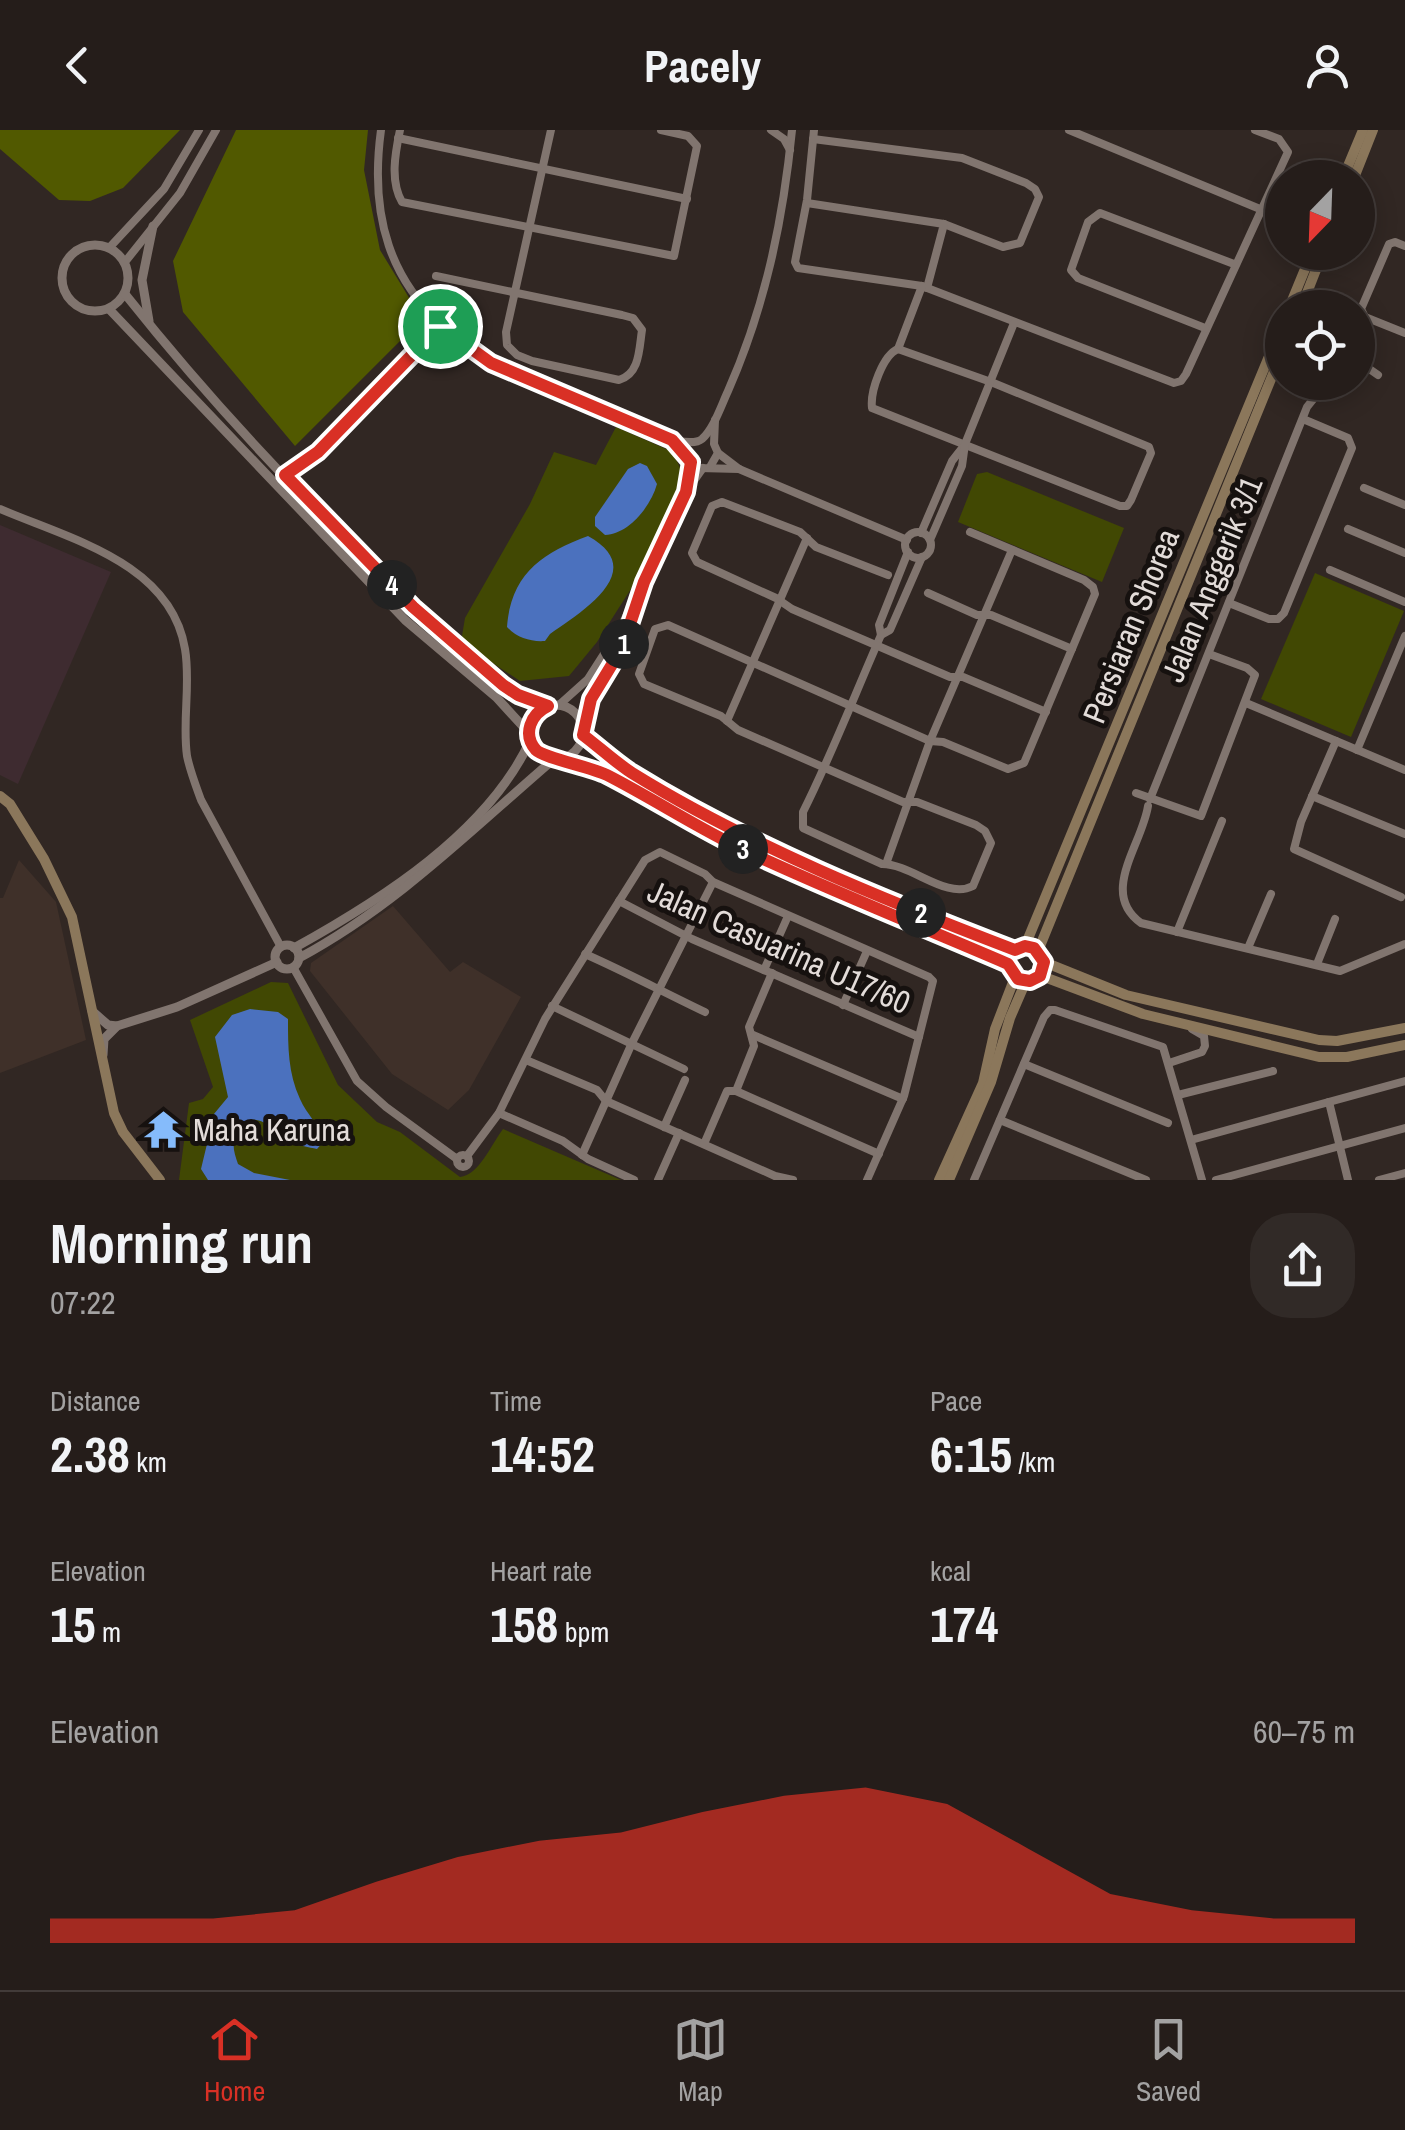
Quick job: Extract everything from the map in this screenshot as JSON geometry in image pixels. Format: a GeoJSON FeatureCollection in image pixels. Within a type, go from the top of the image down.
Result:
{"type":"FeatureCollection","features":[{"type":"Feature","properties":{"kind":"main road"},"geometry":{"type":"LineString","coordinates":[[1350,160],[1362,130]]}},
{"type":"Feature","properties":{"kind":"main road"},"geometry":{"type":"LineString","coordinates":[[1361,160],[1373,130]]}},
{"type":"Feature","properties":{"kind":"main road","name":"Persiaran Shorea"},"geometry":{"type":"LineString","coordinates":[[1008,964],[1020,948],[1265,377]]}},
{"type":"Feature","properties":{"kind":"main road","name":"Persiaran Shorea"},"geometry":{"type":"LineString","coordinates":[[1040,976],[1041,956],[1265,381]]}},
{"type":"Feature","properties":{"kind":"main road"},"geometry":{"type":"LineString","coordinates":[[0,796],[14,811],[58,882],[72,917],[117,1123],[160,1180]]}},
{"type":"Feature","properties":{"kind":"main road"},"geometry":{"type":"LineString","coordinates":[[1020,948],[1126,996],[1319,1040],[1336,1042],[1405,1028]]}},
{"type":"Feature","properties":{"kind":"main road"},"geometry":{"type":"LineString","coordinates":[[1008,964],[1020,979]]}},
{"type":"Feature","properties":{"kind":"main road"},"geometry":{"type":"LineString","coordinates":[[1020,979],[1040,976],[1142,1014],[1328,1058],[1348,1058],[1405,1045]]}},
{"type":"Feature","properties":{"kind":"main road"},"geometry":{"type":"LineString","coordinates":[[939,1180],[983,1083],[995,1030],[1020,979]]}},
{"type":"Feature","properties":{"kind":"main road"},"geometry":{"type":"LineString","coordinates":[[949,1180],[991,1082],[1020,979]]}},
{"type":"Feature","properties":{"kind":"street"},"geometry":{"type":"LineString","coordinates":[[110,248],[164,189],[199,130]]}},
{"type":"Feature","properties":{"kind":"street"},"geometry":{"type":"LineString","coordinates":[[125,262],[180,193],[216,130]]}},
{"type":"Feature","properties":{"kind":"street"},"geometry":{"type":"LineString","coordinates":[[380,130],[376,163],[382,227],[411,292],[440,326],[491,363],[672,440],[698,440],[716,448],[739,468],[906,540]]}},
{"type":"Feature","properties":{"kind":"street"},"geometry":{"type":"LineString","coordinates":[[436,276],[516,292],[633,318],[642,330],[629,377],[619,380],[517,355],[507,345],[506,332],[516,292],[530,228],[550,130]]}},
{"type":"Feature","properties":{"kind":"street"},"geometry":{"type":"LineString","coordinates":[[661,130],[688,136],[697,146],[688,199],[674,256],[402,202],[398,198],[394,174],[399,134],[688,199]]}},
{"type":"Feature","properties":{"kind":"street"},"geometry":{"type":"LineString","coordinates":[[686,492],[689,458],[715,420],[764,295],[782,217],[792,132],[773,130]]}},
{"type":"Feature","properties":{"kind":"street"},"geometry":{"type":"LineString","coordinates":[[773,130],[790,150]]}},
{"type":"Feature","properties":{"kind":"street"},"geometry":{"type":"LineString","coordinates":[[1069,130],[1260,209]]}},
{"type":"Feature","properties":{"kind":"street"},"geometry":{"type":"LineString","coordinates":[[1093,140],[1098,130]]}},
{"type":"Feature","properties":{"kind":"street"},"geometry":{"type":"LineString","coordinates":[[806,203],[944,224],[1012,247],[1020,243],[1038,197],[1026,182],[962,158],[814,135],[795,262],[798,268],[924,287],[1174,383],[1182,381],[1186,374],[1288,152],[1280,139],[1255,130]]}},
{"type":"Feature","properties":{"kind":"street"},"geometry":{"type":"LineString","coordinates":[[1205,328],[1085,282],[1071,270],[1088,222],[1100,213],[1234,264]]}},
{"type":"Feature","properties":{"kind":"street"},"geometry":{"type":"LineString","coordinates":[[896,349],[991,382],[1149,448],[1151,453],[1127,506],[872,408],[888,355],[896,349],[924,287],[944,224]]}},
{"type":"Feature","properties":{"kind":"street"},"geometry":{"type":"LineString","coordinates":[[150,325],[142,280],[153,226]]}},
{"type":"Feature","properties":{"kind":"street"},"geometry":{"type":"LineString","coordinates":[[1405,246],[1390,244],[1362,309],[1366,317],[1405,333]]}},
{"type":"Feature","properties":{"kind":"street"},"geometry":{"type":"LineString","coordinates":[[90,245],[110,248],[125,262],[125,294],[109,309],[97,312],[75,306],[61,279],[66,260],[90,245]]}},
{"type":"Feature","properties":{"kind":"street"},"geometry":{"type":"LineString","coordinates":[[125,294],[285,475],[428,620],[503,685],[518,695],[574,712],[583,730],[630,772],[741,834],[1020,948]]}},
{"type":"Feature","properties":{"kind":"street"},"geometry":{"type":"LineString","coordinates":[[109,309],[405,620],[496,697],[539,753],[603,773],[746,851],[1008,964]]}},
{"type":"Feature","properties":{"kind":"street"},"geometry":{"type":"LineString","coordinates":[[970,532],[1084,580],[1094,594],[1024,763],[1018,767],[1008,769],[944,742],[930,741],[852,707],[762,669],[668,625],[654,629],[639,674],[644,684],[727,721],[738,730],[825,768],[908,802],[917,802],[985,831],[991,842],[974,886],[957,891],[897,864],[886,864],[803,828],[803,812],[825,768],[852,707],[876,645],[881,635],[890,630],[922,557],[929,552],[930,540],[962,466],[966,444],[1014,323]]}},
{"type":"Feature","properties":{"kind":"street"},"geometry":{"type":"LineString","coordinates":[[285,475],[318,452],[440,326]]}},
{"type":"Feature","properties":{"kind":"street","name":"Jalan Anggerik 3/1"},"geometry":{"type":"LineString","coordinates":[[1178,932],[1141,923],[1124,904],[1123,879],[1149,802],[1310,400]]}},
{"type":"Feature","properties":{"kind":"street"},"geometry":{"type":"LineString","coordinates":[[1229,603],[1269,619],[1278,619],[1284,613],[1352,448],[1348,438],[1304,419]]}},
{"type":"Feature","properties":{"kind":"street"},"geometry":{"type":"LineString","coordinates":[[282,947],[276,955],[277,962],[286,969],[295,958],[427,862],[517,769],[536,714],[554,706],[588,679],[644,582],[686,492],[707,467],[716,448],[715,420]]}},
{"type":"Feature","properties":{"kind":"street"},"geometry":{"type":"LineString","coordinates":[[672,440],[689,458],[707,467],[739,468]]}},
{"type":"Feature","properties":{"kind":"street"},"geometry":{"type":"LineString","coordinates":[[921,532],[952,461],[966,444]]}},
{"type":"Feature","properties":{"kind":"street"},"geometry":{"type":"LineString","coordinates":[[1364,488],[1405,505]]}},
{"type":"Feature","properties":{"kind":"street"},"geometry":{"type":"LineString","coordinates":[[888,575],[816,546],[800,532],[722,502],[712,506],[692,553],[697,562],[792,609],[950,677],[1046,712]]}},
{"type":"Feature","properties":{"kind":"street"},"geometry":{"type":"LineString","coordinates":[[0,509],[113,558],[140,574],[172,607],[185,649],[186,753],[201,800],[282,947],[295,958],[357,1081],[457,1160],[458,1165],[466,1167],[467,1156],[499,1114],[552,1006],[646,860],[664,853],[713,882],[933,981],[903,1099],[867,1180]]}},
{"type":"Feature","properties":{"kind":"street"},"geometry":{"type":"LineString","coordinates":[[1348,530],[1405,552]]}},
{"type":"Feature","properties":{"kind":"street"},"geometry":{"type":"LineString","coordinates":[[906,540],[921,532]]}},
{"type":"Feature","properties":{"kind":"street"},"geometry":{"type":"LineString","coordinates":[[921,532],[930,540]]}},
{"type":"Feature","properties":{"kind":"street"},"geometry":{"type":"LineString","coordinates":[[727,721],[807,538]]}},
{"type":"Feature","properties":{"kind":"street"},"geometry":{"type":"LineString","coordinates":[[881,635],[879,625],[908,552],[906,540]]}},
{"type":"Feature","properties":{"kind":"street"},"geometry":{"type":"LineString","coordinates":[[886,864],[930,741],[1012,550]]}},
{"type":"Feature","properties":{"kind":"street"},"geometry":{"type":"LineString","coordinates":[[908,552],[922,557]]}},
{"type":"Feature","properties":{"kind":"street"},"geometry":{"type":"LineString","coordinates":[[1330,570],[1405,602]]}},
{"type":"Feature","properties":{"kind":"street"},"geometry":{"type":"LineString","coordinates":[[295,958],[343,934],[415,882],[558,759],[577,750],[598,685],[630,632],[644,582]]}},
{"type":"Feature","properties":{"kind":"street"},"geometry":{"type":"LineString","coordinates":[[895,587],[907,592]]}},
{"type":"Feature","properties":{"kind":"street"},"geometry":{"type":"LineString","coordinates":[[928,592],[977,615],[1072,649]]}},
{"type":"Feature","properties":{"kind":"street"},"geometry":{"type":"LineString","coordinates":[[1357,750],[1405,636]]}},
{"type":"Feature","properties":{"kind":"street"},"geometry":{"type":"LineString","coordinates":[[1136,792],[1149,802],[1201,816],[1255,675],[1247,668],[1209,654]]}},
{"type":"Feature","properties":{"kind":"street"},"geometry":{"type":"LineString","coordinates":[[1391,668],[1405,674]]}},
{"type":"Feature","properties":{"kind":"street"},"geometry":{"type":"LineString","coordinates":[[1246,703],[1405,770]]}},
{"type":"Feature","properties":{"kind":"street"},"geometry":{"type":"LineString","coordinates":[[1336,741],[1294,850],[1401,897]]}},
{"type":"Feature","properties":{"kind":"street"},"geometry":{"type":"LineString","coordinates":[[1312,796],[1405,834]]}},
{"type":"Feature","properties":{"kind":"street"},"geometry":{"type":"LineString","coordinates":[[1222,821],[1178,932],[1344,970],[1405,944]]}},
{"type":"Feature","properties":{"kind":"street"},"geometry":{"type":"LineString","coordinates":[[582,1155],[632,1043],[713,882]]}},
{"type":"Feature","properties":{"kind":"street"},"geometry":{"type":"LineString","coordinates":[[1248,948],[1271,894]]}},
{"type":"Feature","properties":{"kind":"street","name":"Jalan Casuarina U17/60"},"geometry":{"type":"LineString","coordinates":[[619,902],[918,1037]]}},
{"type":"Feature","properties":{"kind":"street"},"geometry":{"type":"LineString","coordinates":[[736,1091],[754,1046],[749,1027],[788,916]]}},
{"type":"Feature","properties":{"kind":"street"},"geometry":{"type":"LineString","coordinates":[[1316,964],[1336,920]]}},
{"type":"Feature","properties":{"kind":"street"},"geometry":{"type":"LineString","coordinates":[[844,1006],[867,951]]}},
{"type":"Feature","properties":{"kind":"street"},"geometry":{"type":"LineString","coordinates":[[586,954],[705,1012]]}},
{"type":"Feature","properties":{"kind":"street"},"geometry":{"type":"LineString","coordinates":[[92,1012],[108,1025],[117,1026],[177,1008],[277,962]]}},
{"type":"Feature","properties":{"kind":"street"},"geometry":{"type":"LineString","coordinates":[[552,1006],[684,1068]]}},
{"type":"Feature","properties":{"kind":"street"},"geometry":{"type":"LineString","coordinates":[[977,1179],[1050,1010],[1162,1047],[1170,1063],[1202,1180]]}},
{"type":"Feature","properties":{"kind":"street"},"geometry":{"type":"LineString","coordinates":[[1142,1014],[1204,1036],[1206,1046],[1202,1052],[1170,1063]]}},
{"type":"Feature","properties":{"kind":"street"},"geometry":{"type":"LineString","coordinates":[[103,1059],[104,1039],[117,1026]]}},
{"type":"Feature","properties":{"kind":"street"},"geometry":{"type":"LineString","coordinates":[[754,1035],[903,1099]]}},
{"type":"Feature","properties":{"kind":"street"},"geometry":{"type":"LineString","coordinates":[[526,1060],[597,1090],[606,1100],[664,1127],[775,1176],[793,1180]]}},
{"type":"Feature","properties":{"kind":"street"},"geometry":{"type":"LineString","coordinates":[[1024,1064],[1168,1123]]}},
{"type":"Feature","properties":{"kind":"street"},"geometry":{"type":"LineString","coordinates":[[1178,1095],[1273,1071]]}},
{"type":"Feature","properties":{"kind":"street"},"geometry":{"type":"LineString","coordinates":[[664,1127],[685,1080]]}},
{"type":"Feature","properties":{"kind":"street"},"geometry":{"type":"LineString","coordinates":[[1190,1140],[1405,1081]]}},
{"type":"Feature","properties":{"kind":"street"},"geometry":{"type":"LineString","coordinates":[[704,1144],[727,1091],[736,1091],[878,1154]]}},
{"type":"Feature","properties":{"kind":"street"},"geometry":{"type":"LineString","coordinates":[[1329,1102],[1348,1180]]}},
{"type":"Feature","properties":{"kind":"street"},"geometry":{"type":"LineString","coordinates":[[499,1114],[564,1141],[582,1155],[634,1180]]}},
{"type":"Feature","properties":{"kind":"street"},"geometry":{"type":"LineString","coordinates":[[1000,1120],[1127,1177],[1146,1180]]}},
{"type":"Feature","properties":{"kind":"street"},"geometry":{"type":"LineString","coordinates":[[1216,1180],[1405,1128]]}},
{"type":"Feature","properties":{"kind":"street"},"geometry":{"type":"LineString","coordinates":[[658,1180],[679,1133]]}},
{"type":"Feature","properties":{"kind":"street"},"geometry":{"type":"LineString","coordinates":[[1379,1180],[1405,1173]]}},
{"type":"Feature","properties":{"kind":"shaded area"},"geometry":{"type":"Polygon","coordinates":[[[0,525],[111,572],[18,784],[0,775],[0,525]]]}},
{"type":"Feature","properties":{"kind":"shaded area"},"geometry":{"type":"Polygon","coordinates":[[[19,860],[56,902],[86,1040],[0,1073],[0,898],[19,860]]]}},
{"type":"Feature","properties":{"kind":"shaded area"},"geometry":{"type":"Polygon","coordinates":[[[393,906],[450,972],[463,962],[521,997],[469,1090],[448,1110],[392,1074],[310,971],[311,963],[393,906]]]}},
{"type":"Feature","properties":{"kind":"green space"},"geometry":{"type":"Polygon","coordinates":[[[0,130],[180,130],[123,188],[90,201],[59,200],[0,149],[0,130]]]}},
{"type":"Feature","properties":{"kind":"green space"},"geometry":{"type":"Polygon","coordinates":[[[236,130],[368,130],[364,170],[380,250],[422,319],[295,446],[183,312],[173,261],[236,130]]]}},
{"type":"Feature","properties":{"kind":"green space"},"geometry":{"type":"Polygon","coordinates":[[[616,427],[673,452],[684,477],[645,567],[597,642],[569,676],[520,681],[461,642],[465,618],[530,504],[554,452],[596,465],[616,427]]]}},
{"type":"Feature","properties":{"kind":"green space"},"geometry":{"type":"Polygon","coordinates":[[[987,472],[1124,528],[1102,582],[958,522],[977,474],[987,472]]]}},
{"type":"Feature","properties":{"kind":"green space"},"geometry":{"type":"Polygon","coordinates":[[[1315,573],[1404,611],[1351,737],[1261,699],[1315,573]]]}},
{"type":"Feature","properties":{"kind":"green space"},"geometry":{"type":"Polygon","coordinates":[[[271,982],[288,983],[338,1085],[377,1122],[400,1132],[460,1177],[479,1165],[503,1129],[621,1180],[179,1180],[189,1103],[203,1099],[213,1087],[190,1020],[271,982]]]}},
{"type":"Feature","properties":{"kind":"water"},"geometry":{"type":"Polygon","coordinates":[[[640,463],[647,466],[657,484],[654,492],[630,524],[605,535],[595,526],[595,517],[628,469],[640,463]]]}},
{"type":"Feature","properties":{"kind":"water"},"geometry":{"type":"Polygon","coordinates":[[[588,536],[606,549],[613,562],[612,576],[605,589],[545,641],[524,638],[511,631],[507,627],[510,609],[522,579],[543,558],[588,536]]]}},
{"type":"Feature","properties":{"kind":"water"},"geometry":{"type":"Polygon","coordinates":[[[250,1009],[278,1012],[288,1019],[293,1079],[324,1141],[317,1149],[301,1145],[264,1123],[250,1120],[235,1136],[238,1164],[254,1173],[290,1180],[208,1180],[201,1169],[207,1144],[204,1126],[228,1097],[215,1037],[232,1015],[250,1009]]]}},
{"type":"Feature","properties":{"kind":"place","name":"Maha Karuna"},"geometry":{"type":"Point","coordinates":[163,1130]}},
{"type":"Feature","properties":{"kind":"route"},"geometry":{"type":"LineString","coordinates":[[440,326],[491,363],[672,440],[691,462],[686,492],[644,582],[630,632],[591,699],[583,735],[630,772],[741,834],[955,928],[1015,950],[1034,948],[1044,962],[1040,976],[1022,981],[1008,964],[746,851],[603,773],[563,758],[546,757],[534,748],[530,726],[536,714],[548,706],[503,685],[413,607],[285,475],[318,452],[440,326]]}}]}
